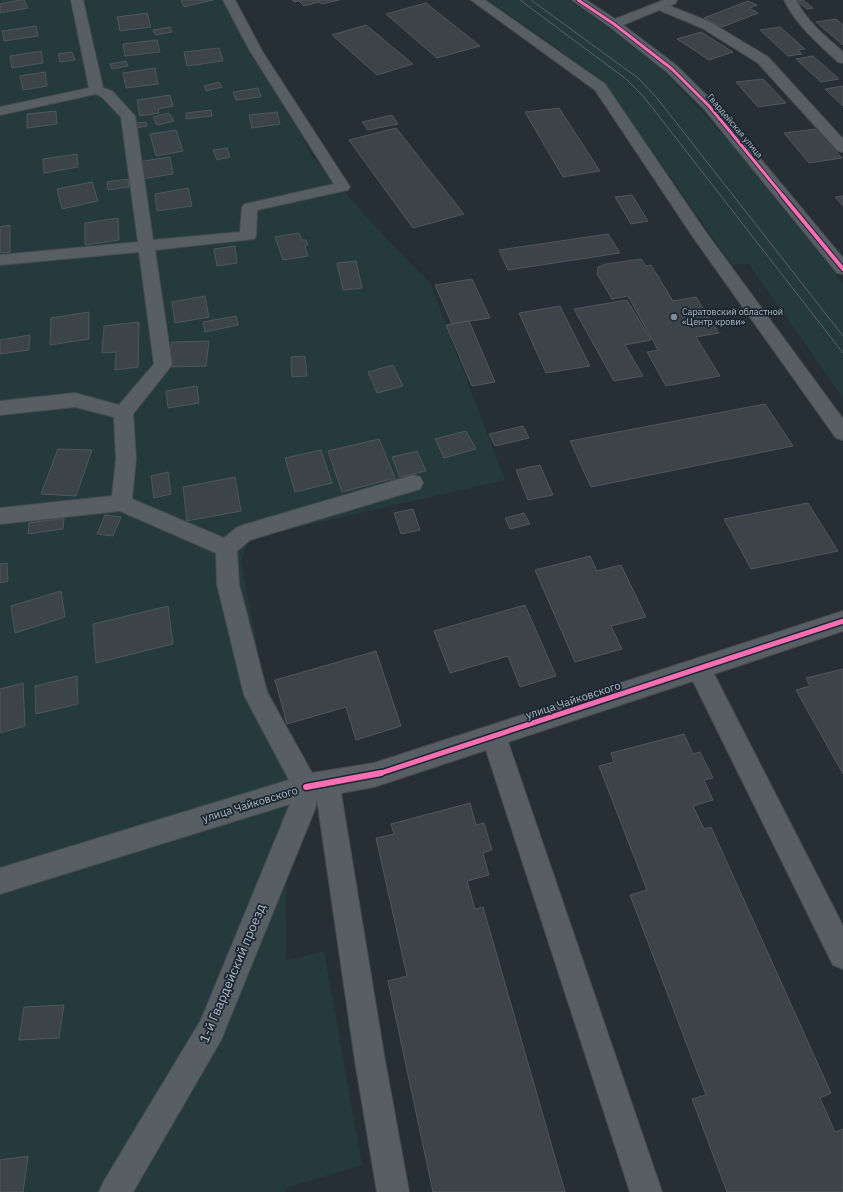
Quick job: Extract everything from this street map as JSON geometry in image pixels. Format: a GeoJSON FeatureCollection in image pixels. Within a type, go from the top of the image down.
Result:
{"type":"FeatureCollection","features":[{"type":"Feature","properties":{"kind":"street"},"geometry":{"type":"LineString","coordinates":[[78,0],[94,84],[97,90]]}},
{"type":"Feature","properties":{"kind":"street"},"geometry":{"type":"LineString","coordinates":[[0,260],[248,236],[250,207],[342,187],[256,51],[229,0]]}},
{"type":"Feature","properties":{"kind":"street"},"geometry":{"type":"LineString","coordinates":[[477,0],[600,87],[700,234],[843,433]]}},
{"type":"Feature","properties":{"kind":"street","name":"Гвардейская улица"},"geometry":{"type":"LineString","coordinates":[[578,0],[614,24],[672,70],[709,106],[843,268]]}},
{"type":"Feature","properties":{"kind":"street"},"geometry":{"type":"LineString","coordinates":[[614,24],[675,0]]}},
{"type":"Feature","properties":{"kind":"street"},"geometry":{"type":"LineString","coordinates":[[790,0],[797,14],[807,26],[843,59]]}},
{"type":"Feature","properties":{"kind":"street"},"geometry":{"type":"LineString","coordinates":[[659,6],[706,25],[763,60],[843,148]]}},
{"type":"Feature","properties":{"kind":"street"},"geometry":{"type":"LineString","coordinates":[[0,111],[97,90],[107,94],[128,116],[163,366],[124,413],[126,459],[121,503]]}},
{"type":"Feature","properties":{"kind":"street"},"geometry":{"type":"LineString","coordinates":[[0,408],[75,400],[124,413]]}},
{"type":"Feature","properties":{"kind":"street"},"geometry":{"type":"LineString","coordinates":[[226,548],[243,534],[413,483]]}},
{"type":"Feature","properties":{"kind":"street"},"geometry":{"type":"LineString","coordinates":[[0,516],[121,503],[226,548]]}},
{"type":"Feature","properties":{"kind":"street"},"geometry":{"type":"LineString","coordinates":[[226,548],[228,584],[256,695],[317,785],[370,1061],[393,1192]]}},
{"type":"Feature","properties":{"kind":"street","name":"улица Чайковского"},"geometry":{"type":"LineString","coordinates":[[0,881],[317,785],[374,775],[843,621]]}},
{"type":"Feature","properties":{"kind":"street"},"geometry":{"type":"LineString","coordinates":[[699,669],[843,955]]}},
{"type":"Feature","properties":{"kind":"street"},"geometry":{"type":"LineString","coordinates":[[494,736],[646,1192]]}},
{"type":"Feature","properties":{"kind":"street","name":"1-й Гвардейский проезд"},"geometry":{"type":"LineString","coordinates":[[115,1192],[211,1030],[302,809],[317,785]]}},
{"type":"Feature","properties":{"kind":"green space"},"geometry":{"type":"Polygon","coordinates":[[[0,0],[223,0],[249,50],[300,131],[310,154],[385,237],[431,284],[505,480],[259,536],[247,544],[241,561],[263,677],[289,738],[311,774],[0,872],[0,0]]]}},
{"type":"Feature","properties":{"kind":"green space"},"geometry":{"type":"Polygon","coordinates":[[[488,0],[568,0],[598,20],[659,66],[734,147],[843,283],[843,398],[749,264],[732,265],[606,85],[557,48],[488,0]]]}},
{"type":"Feature","properties":{"kind":"green space"},"geometry":{"type":"Polygon","coordinates":[[[287,802],[291,811],[287,829],[286,961],[324,951],[362,1165],[285,1188],[285,1192],[0,1192],[0,891],[287,802]]]}},
{"type":"Feature","properties":{"kind":"building"},"geometry":{"type":"Polygon","coordinates":[[[24,0],[28,8],[0,13],[0,4],[24,0]]]}},
{"type":"Feature","properties":{"kind":"building"},"geometry":{"type":"Polygon","coordinates":[[[181,0],[213,0],[184,7],[181,0]]]}},
{"type":"Feature","properties":{"kind":"building"},"geometry":{"type":"Polygon","coordinates":[[[292,0],[339,0],[322,4],[319,2],[304,6],[299,1],[294,2],[292,0]]]}},
{"type":"Feature","properties":{"kind":"building"},"geometry":{"type":"Polygon","coordinates":[[[803,0],[813,8],[807,9],[797,1],[803,0]]]}},
{"type":"Feature","properties":{"kind":"building"},"geometry":{"type":"Polygon","coordinates":[[[748,1],[757,5],[749,8],[758,13],[722,27],[704,18],[748,1]]]}},
{"type":"Feature","properties":{"kind":"building"},"geometry":{"type":"Polygon","coordinates":[[[426,3],[480,46],[437,58],[386,14],[426,3]]]}},
{"type":"Feature","properties":{"kind":"building"},"geometry":{"type":"Polygon","coordinates":[[[147,13],[151,27],[120,31],[117,17],[147,13]]]}},
{"type":"Feature","properties":{"kind":"building"},"geometry":{"type":"Polygon","coordinates":[[[836,19],[843,25],[843,45],[816,22],[836,19]]]}},
{"type":"Feature","properties":{"kind":"building"},"geometry":{"type":"Polygon","coordinates":[[[366,25],[413,64],[377,75],[332,35],[366,25]]]}},
{"type":"Feature","properties":{"kind":"building"},"geometry":{"type":"Polygon","coordinates":[[[36,26],[38,36],[4,41],[2,31],[36,26]]]}},
{"type":"Feature","properties":{"kind":"building"},"geometry":{"type":"Polygon","coordinates":[[[170,27],[172,32],[156,35],[153,30],[170,27]]]}},
{"type":"Feature","properties":{"kind":"building"},"geometry":{"type":"Polygon","coordinates":[[[780,27],[805,49],[798,50],[802,54],[788,56],[760,30],[780,27]]]}},
{"type":"Feature","properties":{"kind":"building"},"geometry":{"type":"Polygon","coordinates":[[[701,32],[733,52],[709,60],[677,39],[701,32]]]}},
{"type":"Feature","properties":{"kind":"building"},"geometry":{"type":"Polygon","coordinates":[[[157,40],[160,52],[125,56],[123,44],[157,40]]]}},
{"type":"Feature","properties":{"kind":"building"},"geometry":{"type":"Polygon","coordinates":[[[219,48],[223,61],[187,66],[184,52],[219,48]]]}},
{"type":"Feature","properties":{"kind":"building"},"geometry":{"type":"Polygon","coordinates":[[[41,51],[43,63],[12,68],[10,56],[41,51]]]}},
{"type":"Feature","properties":{"kind":"building"},"geometry":{"type":"Polygon","coordinates":[[[72,52],[75,60],[60,62],[58,54],[72,52]]]}},
{"type":"Feature","properties":{"kind":"building"},"geometry":{"type":"Polygon","coordinates":[[[813,56],[839,79],[821,82],[796,59],[813,56]]]}},
{"type":"Feature","properties":{"kind":"building"},"geometry":{"type":"Polygon","coordinates":[[[126,61],[128,66],[112,69],[110,64],[126,61]]]}},
{"type":"Feature","properties":{"kind":"building"},"geometry":{"type":"Polygon","coordinates":[[[155,68],[158,84],[126,88],[123,73],[155,68]]]}},
{"type":"Feature","properties":{"kind":"building"},"geometry":{"type":"Polygon","coordinates":[[[45,72],[47,86],[23,90],[20,76],[45,72]]]}},
{"type":"Feature","properties":{"kind":"building"},"geometry":{"type":"Polygon","coordinates":[[[763,79],[786,103],[758,107],[736,82],[763,79]]]}},
{"type":"Feature","properties":{"kind":"building"},"geometry":{"type":"Polygon","coordinates":[[[219,82],[222,87],[206,91],[204,86],[219,82]]]}},
{"type":"Feature","properties":{"kind":"building"},"geometry":{"type":"Polygon","coordinates":[[[843,86],[843,106],[825,89],[843,86]]]}},
{"type":"Feature","properties":{"kind":"building"},"geometry":{"type":"Polygon","coordinates":[[[258,88],[261,97],[236,100],[233,92],[258,88]]]}},
{"type":"Feature","properties":{"kind":"building"},"geometry":{"type":"Polygon","coordinates":[[[170,95],[173,106],[158,109],[159,113],[140,116],[137,100],[170,95]]]}},
{"type":"Feature","properties":{"kind":"building"},"geometry":{"type":"Polygon","coordinates":[[[559,108],[600,171],[563,177],[525,112],[559,108]]]}},
{"type":"Feature","properties":{"kind":"building"},"geometry":{"type":"Polygon","coordinates":[[[211,110],[212,116],[186,119],[186,113],[211,110]]]}},
{"type":"Feature","properties":{"kind":"building"},"geometry":{"type":"Polygon","coordinates":[[[56,111],[57,124],[27,128],[27,114],[56,111]]]}},
{"type":"Feature","properties":{"kind":"building"},"geometry":{"type":"Polygon","coordinates":[[[277,112],[280,124],[252,128],[249,115],[277,112]]]}},
{"type":"Feature","properties":{"kind":"building"},"geometry":{"type":"Polygon","coordinates":[[[169,113],[174,121],[157,125],[153,117],[169,113]]]}},
{"type":"Feature","properties":{"kind":"building"},"geometry":{"type":"Polygon","coordinates":[[[392,115],[398,124],[368,130],[362,122],[392,115]]]}},
{"type":"Feature","properties":{"kind":"building"},"geometry":{"type":"Polygon","coordinates":[[[146,122],[147,126],[137,128],[136,123],[146,122]]]}},
{"type":"Feature","properties":{"kind":"building"},"geometry":{"type":"Polygon","coordinates":[[[396,128],[464,214],[413,228],[349,140],[396,128]]]}},
{"type":"Feature","properties":{"kind":"building"},"geometry":{"type":"Polygon","coordinates":[[[815,129],[842,158],[809,163],[784,133],[815,129]]]}},
{"type":"Feature","properties":{"kind":"building"},"geometry":{"type":"Polygon","coordinates":[[[176,130],[183,151],[156,156],[150,134],[176,130]]]}},
{"type":"Feature","properties":{"kind":"building"},"geometry":{"type":"Polygon","coordinates":[[[227,148],[230,157],[217,160],[213,150],[227,148]]]}},
{"type":"Feature","properties":{"kind":"building"},"geometry":{"type":"Polygon","coordinates":[[[77,154],[78,167],[44,173],[43,159],[77,154]]]}},
{"type":"Feature","properties":{"kind":"building"},"geometry":{"type":"Polygon","coordinates":[[[170,157],[173,174],[141,179],[138,162],[170,157]]]}},
{"type":"Feature","properties":{"kind":"building"},"geometry":{"type":"Polygon","coordinates":[[[128,179],[129,187],[108,190],[107,182],[128,179]]]}},
{"type":"Feature","properties":{"kind":"building"},"geometry":{"type":"Polygon","coordinates":[[[92,182],[98,201],[62,209],[57,189],[92,182]]]}},
{"type":"Feature","properties":{"kind":"building"},"geometry":{"type":"Polygon","coordinates":[[[188,188],[192,206],[157,211],[155,194],[188,188]]]}},
{"type":"Feature","properties":{"kind":"building"},"geometry":{"type":"Polygon","coordinates":[[[632,195],[648,221],[631,224],[615,197],[632,195]]]}},
{"type":"Feature","properties":{"kind":"building"},"geometry":{"type":"Polygon","coordinates":[[[843,196],[843,206],[835,197],[843,196]]]}},
{"type":"Feature","properties":{"kind":"building"},"geometry":{"type":"Polygon","coordinates":[[[118,218],[119,240],[85,245],[85,223],[118,218]]]}},
{"type":"Feature","properties":{"kind":"building"},"geometry":{"type":"Polygon","coordinates":[[[10,225],[10,252],[0,253],[0,227],[10,225]]]}},
{"type":"Feature","properties":{"kind":"building"},"geometry":{"type":"Polygon","coordinates":[[[299,233],[302,240],[306,240],[308,245],[305,246],[308,256],[283,260],[275,237],[299,233]]]}},
{"type":"Feature","properties":{"kind":"building"},"geometry":{"type":"Polygon","coordinates":[[[608,234],[620,253],[508,270],[499,250],[608,234]]]}},
{"type":"Feature","properties":{"kind":"building"},"geometry":{"type":"Polygon","coordinates":[[[235,246],[237,263],[217,266],[214,249],[235,246]]]}},
{"type":"Feature","properties":{"kind":"building","name":"Саратовский областной «Центр крови»"},"geometry":{"type":"Polygon","coordinates":[[[641,259],[646,266],[651,265],[673,301],[696,297],[719,333],[696,337],[720,376],[666,386],[647,352],[658,350],[628,296],[612,299],[597,274],[598,267],[606,264],[641,259]]]}},
{"type":"Feature","properties":{"kind":"building"},"geometry":{"type":"Polygon","coordinates":[[[356,261],[362,288],[343,290],[337,263],[356,261]]]}},
{"type":"Feature","properties":{"kind":"building"},"geometry":{"type":"Polygon","coordinates":[[[472,279],[490,318],[452,324],[435,285],[472,279]]]}},
{"type":"Feature","properties":{"kind":"building"},"geometry":{"type":"Polygon","coordinates":[[[205,296],[209,317],[175,323],[172,302],[205,296]]]}},
{"type":"Feature","properties":{"kind":"building"},"geometry":{"type":"Polygon","coordinates":[[[627,300],[651,340],[625,345],[643,376],[614,381],[574,309],[627,300]]]}},
{"type":"Feature","properties":{"kind":"building"},"geometry":{"type":"Polygon","coordinates":[[[560,306],[590,366],[546,373],[519,313],[560,306]]]}},
{"type":"Feature","properties":{"kind":"building"},"geometry":{"type":"Polygon","coordinates":[[[89,312],[89,339],[50,345],[51,318],[89,312]]]}},
{"type":"Feature","properties":{"kind":"building"},"geometry":{"type":"Polygon","coordinates":[[[236,316],[238,325],[205,332],[203,322],[236,316]]]}},
{"type":"Feature","properties":{"kind":"building"},"geometry":{"type":"Polygon","coordinates":[[[469,321],[495,382],[472,386],[446,325],[469,321]]]}},
{"type":"Feature","properties":{"kind":"building"},"geometry":{"type":"Polygon","coordinates":[[[139,322],[138,367],[115,370],[116,352],[102,353],[104,326],[139,322]]]}},
{"type":"Feature","properties":{"kind":"building"},"geometry":{"type":"Polygon","coordinates":[[[30,335],[29,350],[0,354],[0,340],[30,335]]]}},
{"type":"Feature","properties":{"kind":"building"},"geometry":{"type":"Polygon","coordinates":[[[209,341],[206,366],[167,367],[172,342],[209,341]]]}},
{"type":"Feature","properties":{"kind":"building"},"geometry":{"type":"Polygon","coordinates":[[[305,356],[307,376],[292,377],[291,357],[305,356]]]}},
{"type":"Feature","properties":{"kind":"building"},"geometry":{"type":"Polygon","coordinates":[[[393,365],[403,386],[377,393],[368,372],[393,365]]]}},
{"type":"Feature","properties":{"kind":"building"},"geometry":{"type":"Polygon","coordinates":[[[197,386],[199,403],[168,408],[166,391],[197,386]]]}},
{"type":"Feature","properties":{"kind":"building"},"geometry":{"type":"Polygon","coordinates":[[[765,404],[793,446],[591,487],[570,441],[765,404]]]}},
{"type":"Feature","properties":{"kind":"building"},"geometry":{"type":"Polygon","coordinates":[[[523,426],[529,438],[495,446],[489,434],[523,426]]]}},
{"type":"Feature","properties":{"kind":"building"},"geometry":{"type":"Polygon","coordinates":[[[466,431],[476,449],[444,458],[435,439],[466,431]]]}},
{"type":"Feature","properties":{"kind":"building"},"geometry":{"type":"Polygon","coordinates":[[[379,439],[395,478],[342,492],[328,451],[379,439]]]}},
{"type":"Feature","properties":{"kind":"building"},"geometry":{"type":"Polygon","coordinates":[[[58,449],[92,450],[76,496],[41,494],[58,449]]]}},
{"type":"Feature","properties":{"kind":"building"},"geometry":{"type":"Polygon","coordinates":[[[321,450],[332,483],[295,492],[285,458],[321,450]]]}},
{"type":"Feature","properties":{"kind":"building"},"geometry":{"type":"Polygon","coordinates":[[[417,451],[426,471],[400,477],[392,457],[417,451]]]}},
{"type":"Feature","properties":{"kind":"building"},"geometry":{"type":"Polygon","coordinates":[[[540,465],[553,495],[528,500],[516,470],[540,465]]]}},
{"type":"Feature","properties":{"kind":"building"},"geometry":{"type":"Polygon","coordinates":[[[168,472],[171,494],[154,498],[151,476],[168,472]]]}},
{"type":"Feature","properties":{"kind":"building"},"geometry":{"type":"Polygon","coordinates":[[[235,477],[241,511],[187,521],[183,487],[235,477]]]}},
{"type":"Feature","properties":{"kind":"building"},"geometry":{"type":"Polygon","coordinates":[[[808,503],[838,551],[751,569],[724,519],[808,503]]]}},
{"type":"Feature","properties":{"kind":"building"},"geometry":{"type":"Polygon","coordinates":[[[413,509],[420,530],[401,534],[394,513],[413,509]]]}},
{"type":"Feature","properties":{"kind":"building"},"geometry":{"type":"Polygon","coordinates":[[[524,513],[530,524],[510,529],[505,518],[524,513]]]}},
{"type":"Feature","properties":{"kind":"building"},"geometry":{"type":"Polygon","coordinates":[[[105,515],[121,517],[113,536],[97,534],[105,515]]]}},
{"type":"Feature","properties":{"kind":"building"},"geometry":{"type":"Polygon","coordinates":[[[64,518],[63,529],[28,534],[29,523],[64,518]]]}},
{"type":"Feature","properties":{"kind":"building"},"geometry":{"type":"Polygon","coordinates":[[[590,556],[597,571],[621,565],[646,617],[611,626],[622,649],[575,662],[535,570],[590,556]]]}},
{"type":"Feature","properties":{"kind":"building"},"geometry":{"type":"Polygon","coordinates":[[[7,563],[8,581],[0,583],[0,564],[7,563]]]}},
{"type":"Feature","properties":{"kind":"building"},"geometry":{"type":"Polygon","coordinates":[[[61,591],[65,617],[15,633],[11,606],[61,591]]]}},
{"type":"Feature","properties":{"kind":"building"},"geometry":{"type":"Polygon","coordinates":[[[525,605],[556,676],[520,687],[508,656],[450,673],[434,631],[525,605]]]}},
{"type":"Feature","properties":{"kind":"building"},"geometry":{"type":"Polygon","coordinates":[[[168,606],[173,644],[96,663],[93,624],[168,606]]]}},
{"type":"Feature","properties":{"kind":"building"},"geometry":{"type":"Polygon","coordinates":[[[376,651],[401,726],[356,740],[346,707],[287,724],[275,680],[376,651]]]}},
{"type":"Feature","properties":{"kind":"building"},"geometry":{"type":"Polygon","coordinates":[[[843,669],[843,774],[796,690],[810,686],[806,678],[843,669]]]}},
{"type":"Feature","properties":{"kind":"building"},"geometry":{"type":"Polygon","coordinates":[[[77,676],[78,704],[36,714],[35,686],[77,676]]]}},
{"type":"Feature","properties":{"kind":"building"},"geometry":{"type":"Polygon","coordinates":[[[23,683],[25,726],[0,733],[0,689],[23,683]]]}},
{"type":"Feature","properties":{"kind":"building"},"geometry":{"type":"Polygon","coordinates":[[[684,734],[693,754],[700,752],[713,778],[704,780],[713,800],[693,806],[704,829],[711,827],[831,1093],[820,1098],[835,1132],[843,1129],[843,1192],[727,1192],[692,1099],[706,1095],[630,895],[647,890],[599,766],[614,762],[611,753],[684,734]]]}},
{"type":"Feature","properties":{"kind":"building"},"geometry":{"type":"Polygon","coordinates":[[[470,803],[476,825],[484,823],[492,850],[483,853],[489,875],[467,881],[475,909],[483,907],[565,1192],[433,1192],[388,981],[407,976],[376,838],[394,834],[391,824],[470,803]]]}},
{"type":"Feature","properties":{"kind":"building"},"geometry":{"type":"Polygon","coordinates":[[[64,1005],[59,1038],[19,1040],[24,1007],[64,1005]]]}},
{"type":"Feature","properties":{"kind":"building"},"geometry":{"type":"Polygon","coordinates":[[[28,1156],[23,1192],[0,1192],[0,1160],[28,1156]]]}},
{"type":"Feature","properties":{"kind":"tram line"},"geometry":{"type":"LineString","coordinates":[[520,0],[626,79],[644,97],[843,353]]}},
{"type":"Feature","properties":{"kind":"tram line"},"geometry":{"type":"LineString","coordinates":[[531,0],[638,78],[657,98],[843,336]]}},
{"type":"Feature","properties":{"kind":"cycle path"},"geometry":{"type":"LineString","coordinates":[[578,0],[614,24],[672,69],[709,106],[843,269]]}},
{"type":"Feature","properties":{"kind":"cycle path"},"geometry":{"type":"LineString","coordinates":[[306,787],[374,775],[843,621]]}},
{"type":"Feature","properties":{"kind":"place","name":"Саратовский областной «Центр крови»"},"geometry":{"type":"Point","coordinates":[674,317]}}]}
